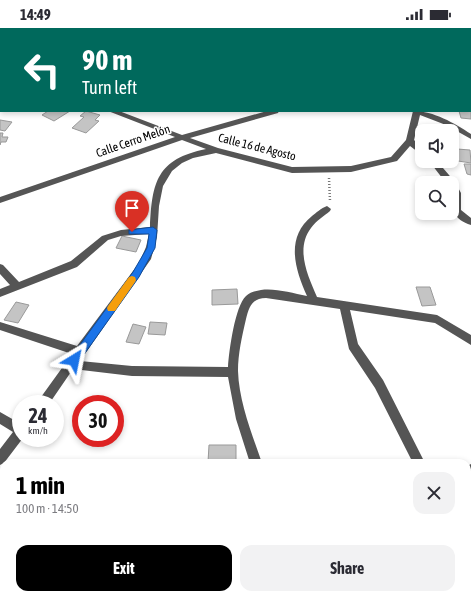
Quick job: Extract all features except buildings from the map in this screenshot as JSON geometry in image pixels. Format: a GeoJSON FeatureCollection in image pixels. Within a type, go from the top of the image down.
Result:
{"type":"FeatureCollection","features":[{"type":"Feature","properties":{"kind":"street","name":"Calle 16 de Agosto"},"geometry":{"type":"LineString","coordinates":[[115,112],[216,150],[292,170],[351,169],[394,159],[410,142]]}},
{"type":"Feature","properties":{"kind":"street","name":"Calle Cerro Melón"},"geometry":{"type":"LineString","coordinates":[[0,200],[183,137],[271,112]]}},
{"type":"Feature","properties":{"kind":"street"},"geometry":{"type":"LineString","coordinates":[[415,146],[410,142],[417,112]]}},
{"type":"Feature","properties":{"kind":"street"},"geometry":{"type":"LineString","coordinates":[[420,112],[449,123],[471,137]]}},
{"type":"Feature","properties":{"kind":"street"},"geometry":{"type":"LineString","coordinates":[[49,395],[136,275],[151,248],[156,198],[160,181],[168,169],[179,161],[195,153],[216,150]]}},
{"type":"Feature","properties":{"kind":"street"},"geometry":{"type":"LineString","coordinates":[[438,168],[445,176]]}},
{"type":"Feature","properties":{"kind":"street"},"geometry":{"type":"LineString","coordinates":[[314,301],[303,276],[298,257],[300,239],[308,225],[327,209]]}},
{"type":"Feature","properties":{"kind":"street"},"geometry":{"type":"LineString","coordinates":[[459,214],[471,222]]}},
{"type":"Feature","properties":{"kind":"street"},"geometry":{"type":"LineString","coordinates":[[0,293],[74,264],[105,238],[121,233],[153,230]]}},
{"type":"Feature","properties":{"kind":"street"},"geometry":{"type":"LineString","coordinates":[[0,268],[17,286]]}},
{"type":"Feature","properties":{"kind":"street"},"geometry":{"type":"LineString","coordinates":[[255,459],[244,429],[233,372],[240,321],[245,304],[249,299],[261,293],[437,319],[471,340]]}},
{"type":"Feature","properties":{"kind":"street"},"geometry":{"type":"LineString","coordinates":[[344,305],[353,346],[379,384],[417,459]]}},
{"type":"Feature","properties":{"kind":"street"},"geometry":{"type":"LineString","coordinates":[[0,326],[80,352]]}},
{"type":"Feature","properties":{"kind":"street"},"geometry":{"type":"LineString","coordinates":[[72,364],[98,370],[233,372]]}},
{"type":"Feature","properties":{"kind":"street"},"geometry":{"type":"LineString","coordinates":[[0,418],[12,425]]}},
{"type":"Feature","properties":{"kind":"street"},"geometry":{"type":"LineString","coordinates":[[0,459],[12,442]]}},
{"type":"Feature","properties":{"kind":"path"},"geometry":{"type":"LineString","coordinates":[[327,209],[330,201],[329,169]]}},
{"type":"Feature","properties":{"kind":"slow traffic"},"geometry":{"type":"LineString","coordinates":[[112,308],[132,280]]}},
{"type":"Feature","properties":{"kind":"route"},"geometry":{"type":"LineString","coordinates":[[74,360],[136,275],[151,248],[153,230],[132,232]]}}]}
